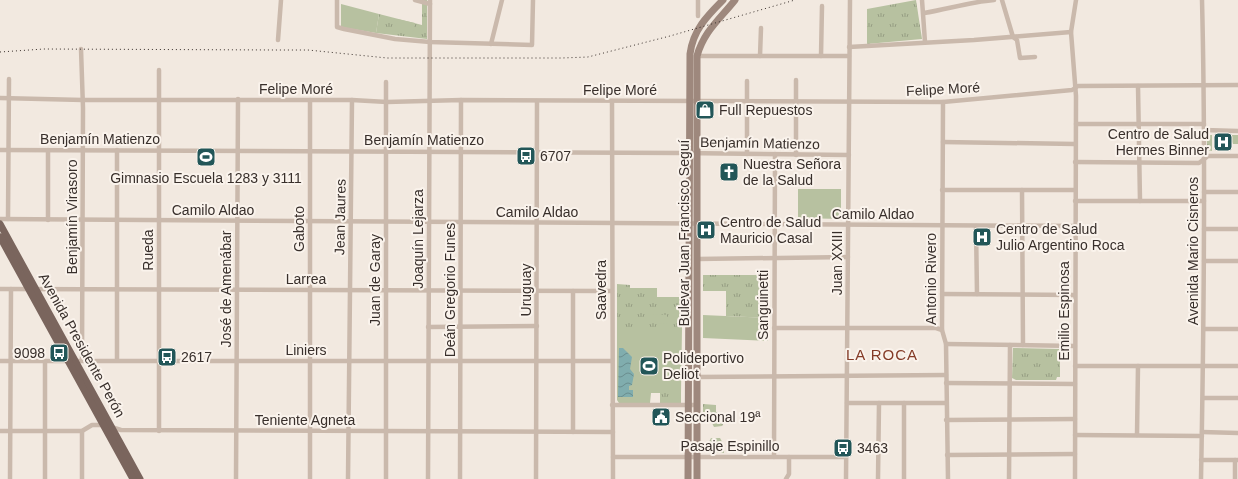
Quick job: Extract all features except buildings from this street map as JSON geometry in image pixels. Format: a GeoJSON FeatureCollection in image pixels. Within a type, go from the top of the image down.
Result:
{"type":"FeatureCollection","features":[{"type":"Feature","properties":{"kind":"main road","name":"Bulevar Juan Francisco Seguí"},"geometry":{"type":"LineString","coordinates":[[697,479],[697,153],[690,54],[692,40],[702,22],[723,0]]}},
{"type":"Feature","properties":{"kind":"main road","name":"Bulevar Juan Francisco Seguí"},"geometry":{"type":"LineString","coordinates":[[688,479],[689,153],[697,71],[697,56],[709,28],[735,0]]}},
{"type":"Feature","properties":{"kind":"main road","name":"Avenida Presidente Perón"},"geometry":{"type":"LineString","coordinates":[[0,224],[32,289]]}},
{"type":"Feature","properties":{"kind":"main road","name":"Avenida Presidente Perón"},"geometry":{"type":"LineString","coordinates":[[0,237],[75,360],[140,479]]}},
{"type":"Feature","properties":{"kind":"main road","name":"Avenida Presidente Perón"},"geometry":{"type":"LineString","coordinates":[[75,360],[103,425],[133,479]]}},
{"type":"Feature","properties":{"kind":"street"},"geometry":{"type":"LineString","coordinates":[[278,40],[281,0]]}},
{"type":"Feature","properties":{"kind":"street"},"geometry":{"type":"LineString","coordinates":[[337,0],[337,27],[395,39],[430,42],[532,45],[533,0]]}},
{"type":"Feature","properties":{"kind":"street"},"geometry":{"type":"LineString","coordinates":[[415,0],[430,2]]}},
{"type":"Feature","properties":{"kind":"street"},"geometry":{"type":"LineString","coordinates":[[491,44],[502,0]]}},
{"type":"Feature","properties":{"kind":"street"},"geometry":{"type":"LineString","coordinates":[[698,0],[698,16]]}},
{"type":"Feature","properties":{"kind":"street","name":"Juan XXIII"},"geometry":{"type":"LineString","coordinates":[[846,479],[850,0]]}},
{"type":"Feature","properties":{"kind":"street"},"geometry":{"type":"LineString","coordinates":[[922,0],[925,42]]}},
{"type":"Feature","properties":{"kind":"street"},"geometry":{"type":"LineString","coordinates":[[924,13],[978,1],[994,0]]}},
{"type":"Feature","properties":{"kind":"street"},"geometry":{"type":"LineString","coordinates":[[1002,0],[1013,37],[1017,40],[1020,58],[1035,58]]}},
{"type":"Feature","properties":{"kind":"street","name":"Emilio Espinosa"},"geometry":{"type":"LineString","coordinates":[[1075,479],[1074,190],[1076,124],[1071,32],[1076,0]]}},
{"type":"Feature","properties":{"kind":"street","name":"Avenida Mario Cisneros"},"geometry":{"type":"LineString","coordinates":[[1201,479],[1204,366],[1204,84],[1202,0]]}},
{"type":"Feature","properties":{"kind":"street","name":"Joaquín Lejarza"},"geometry":{"type":"LineString","coordinates":[[428,479],[430,2]]}},
{"type":"Feature","properties":{"kind":"street"},"geometry":{"type":"LineString","coordinates":[[821,56],[822,6]]}},
{"type":"Feature","properties":{"kind":"street"},"geometry":{"type":"LineString","coordinates":[[760,56],[761,28]]}},
{"type":"Feature","properties":{"kind":"street"},"geometry":{"type":"LineString","coordinates":[[849,47],[1071,32]]}},
{"type":"Feature","properties":{"kind":"street","name":"Benjamín Virasoro"},"geometry":{"type":"LineString","coordinates":[[75,360],[82,289],[82,49]]}},
{"type":"Feature","properties":{"kind":"street"},"geometry":{"type":"LineString","coordinates":[[697,56],[849,56]]}},
{"type":"Feature","properties":{"kind":"street","name":"Rueda"},"geometry":{"type":"LineString","coordinates":[[159,70],[159,430]]}},
{"type":"Feature","properties":{"kind":"street"},"geometry":{"type":"LineString","coordinates":[[8,219],[9,79]]}},
{"type":"Feature","properties":{"kind":"street"},"geometry":{"type":"LineString","coordinates":[[796,80],[796,155]]}},
{"type":"Feature","properties":{"kind":"street"},"geometry":{"type":"LineString","coordinates":[[747,154],[748,81]]}},
{"type":"Feature","properties":{"kind":"street","name":"Juan de Garay"},"geometry":{"type":"LineString","coordinates":[[386,82],[386,479]]}},
{"type":"Feature","properties":{"kind":"street","name":"Felipe Moré"},"geometry":{"type":"LineString","coordinates":[[0,98],[83,100],[352,100],[387,102],[462,100],[943,102],[1075,89],[1078,86],[1204,84],[1238,85]]}},
{"type":"Feature","properties":{"kind":"street"},"geometry":{"type":"LineString","coordinates":[[1138,86],[1140,201]]}},
{"type":"Feature","properties":{"kind":"street","name":"José de Amenábar"},"geometry":{"type":"LineString","coordinates":[[236,479],[238,99]]}},
{"type":"Feature","properties":{"kind":"street","name":"Gaboto"},"geometry":{"type":"LineString","coordinates":[[310,100],[310,479]]}},
{"type":"Feature","properties":{"kind":"street","name":"Jean Jaures"},"geometry":{"type":"LineString","coordinates":[[348,479],[352,100]]}},
{"type":"Feature","properties":{"kind":"street","name":"Deán Gregorio Funes"},"geometry":{"type":"LineString","coordinates":[[460,479],[462,100]]}},
{"type":"Feature","properties":{"kind":"street","name":"Uruguay"},"geometry":{"type":"LineString","coordinates":[[536,479],[537,101]]}},
{"type":"Feature","properties":{"kind":"street","name":"Saavedra"},"geometry":{"type":"LineString","coordinates":[[612,101],[613,479]]}},
{"type":"Feature","properties":{"kind":"street","name":"Antonio Rivero"},"geometry":{"type":"LineString","coordinates":[[943,102],[942,330],[946,344],[948,479]]}},
{"type":"Feature","properties":{"kind":"street"},"geometry":{"type":"LineString","coordinates":[[1076,124],[1139,124],[1204,127],[1238,131]]}},
{"type":"Feature","properties":{"kind":"street"},"geometry":{"type":"LineString","coordinates":[[943,142],[1075,144]]}},
{"type":"Feature","properties":{"kind":"street","name":"Benjamín Matienzo"},"geometry":{"type":"LineString","coordinates":[[0,150],[612,152],[848,156]]}},
{"type":"Feature","properties":{"kind":"street"},"geometry":{"type":"LineString","coordinates":[[48,150],[48,220]]}},
{"type":"Feature","properties":{"kind":"street"},"geometry":{"type":"LineString","coordinates":[[117,150],[117,360]]}},
{"type":"Feature","properties":{"kind":"street","name":"Sanguinetti"},"geometry":{"type":"LineString","coordinates":[[774,457],[775,154]]}},
{"type":"Feature","properties":{"kind":"street"},"geometry":{"type":"LineString","coordinates":[[1075,162],[1198,163],[1208,156],[1238,156]]}},
{"type":"Feature","properties":{"kind":"street"},"geometry":{"type":"LineString","coordinates":[[942,190],[1074,190]]}},
{"type":"Feature","properties":{"kind":"street"},"geometry":{"type":"LineString","coordinates":[[1022,190],[1023,345]]}},
{"type":"Feature","properties":{"kind":"street"},"geometry":{"type":"LineString","coordinates":[[1204,192],[1238,192]]}},
{"type":"Feature","properties":{"kind":"street"},"geometry":{"type":"LineString","coordinates":[[1074,201],[1204,200]]}},
{"type":"Feature","properties":{"kind":"street","name":"Camilo Aldao"},"geometry":{"type":"LineString","coordinates":[[0,219],[1074,226]]}},
{"type":"Feature","properties":{"kind":"street"},"geometry":{"type":"LineString","coordinates":[[976,226],[977,294]]}},
{"type":"Feature","properties":{"kind":"street"},"geometry":{"type":"LineString","coordinates":[[1204,229],[1238,229]]}},
{"type":"Feature","properties":{"kind":"street"},"geometry":{"type":"LineString","coordinates":[[698,259],[848,257]]}},
{"type":"Feature","properties":{"kind":"street"},"geometry":{"type":"LineString","coordinates":[[1204,261],[1238,261]]}},
{"type":"Feature","properties":{"kind":"street","name":"Larrea"},"geometry":{"type":"LineString","coordinates":[[0,289],[612,291]]}},
{"type":"Feature","properties":{"kind":"street"},"geometry":{"type":"LineString","coordinates":[[10,479],[11,289]]}},
{"type":"Feature","properties":{"kind":"street"},"geometry":{"type":"LineString","coordinates":[[572,291],[573,432]]}},
{"type":"Feature","properties":{"kind":"street"},"geometry":{"type":"LineString","coordinates":[[942,294],[1074,295]]}},
{"type":"Feature","properties":{"kind":"street"},"geometry":{"type":"LineString","coordinates":[[428,327],[537,326]]}},
{"type":"Feature","properties":{"kind":"street"},"geometry":{"type":"LineString","coordinates":[[774,328],[936,328],[942,330]]}},
{"type":"Feature","properties":{"kind":"street"},"geometry":{"type":"LineString","coordinates":[[1204,329],[1238,329]]}},
{"type":"Feature","properties":{"kind":"street"},"geometry":{"type":"LineString","coordinates":[[946,344],[1074,346]]}},
{"type":"Feature","properties":{"kind":"street"},"geometry":{"type":"LineString","coordinates":[[1009,479],[1010,345]]}},
{"type":"Feature","properties":{"kind":"street","name":"Liniers"},"geometry":{"type":"LineString","coordinates":[[0,361],[612,361]]}},
{"type":"Feature","properties":{"kind":"street"},"geometry":{"type":"LineString","coordinates":[[45,361],[45,479]]}},
{"type":"Feature","properties":{"kind":"street"},"geometry":{"type":"LineString","coordinates":[[1074,366],[1238,366]]}},
{"type":"Feature","properties":{"kind":"street"},"geometry":{"type":"LineString","coordinates":[[1137,435],[1138,366]]}},
{"type":"Feature","properties":{"kind":"street"},"geometry":{"type":"LineString","coordinates":[[697,376],[946,375]]}},
{"type":"Feature","properties":{"kind":"street"},"geometry":{"type":"LineString","coordinates":[[946,383],[1075,384]]}},
{"type":"Feature","properties":{"kind":"street"},"geometry":{"type":"LineString","coordinates":[[1203,398],[1238,398]]}},
{"type":"Feature","properties":{"kind":"street"},"geometry":{"type":"LineString","coordinates":[[847,403],[946,403]]}},
{"type":"Feature","properties":{"kind":"street"},"geometry":{"type":"LineString","coordinates":[[878,479],[879,403]]}},
{"type":"Feature","properties":{"kind":"street"},"geometry":{"type":"LineString","coordinates":[[904,403],[904,479]]}},
{"type":"Feature","properties":{"kind":"street"},"geometry":{"type":"LineString","coordinates":[[612,405],[697,405]]}},
{"type":"Feature","properties":{"kind":"street"},"geometry":{"type":"LineString","coordinates":[[946,420],[1075,419]]}},
{"type":"Feature","properties":{"kind":"street"},"geometry":{"type":"LineString","coordinates":[[0,431],[82,431],[92,425],[103,425]]}},
{"type":"Feature","properties":{"kind":"street","name":"Teniente Agneta"},"geometry":{"type":"LineString","coordinates":[[103,425],[121,430],[612,432]]}},
{"type":"Feature","properties":{"kind":"street"},"geometry":{"type":"LineString","coordinates":[[82,431],[82,479]]}},
{"type":"Feature","properties":{"kind":"street"},"geometry":{"type":"LineString","coordinates":[[1075,435],[1238,433]]}},
{"type":"Feature","properties":{"kind":"street"},"geometry":{"type":"LineString","coordinates":[[947,455],[1075,454]]}},
{"type":"Feature","properties":{"kind":"street","name":"Pasaje Espinillo"},"geometry":{"type":"LineString","coordinates":[[613,457],[846,456]]}},
{"type":"Feature","properties":{"kind":"street"},"geometry":{"type":"LineString","coordinates":[[786,479],[789,474],[789,457]]}},
{"type":"Feature","properties":{"kind":"street"},"geometry":{"type":"LineString","coordinates":[[1201,460],[1237,460],[1235,479]]}},
{"type":"Feature","properties":{"kind":"green space"},"geometry":{"type":"Polygon","coordinates":[[[422,0],[427,0],[427,39],[376,33],[379,14],[422,25],[422,0]]]}},
{"type":"Feature","properties":{"kind":"green space"},"geometry":{"type":"Polygon","coordinates":[[[916,0],[922,39],[867,44],[867,9],[916,0]]]}},
{"type":"Feature","properties":{"kind":"green space"},"geometry":{"type":"Polygon","coordinates":[[[341,4],[379,14],[376,33],[341,27],[341,4]]]}},
{"type":"Feature","properties":{"kind":"green space"},"geometry":{"type":"Polygon","coordinates":[[[397,19],[415,23],[412,35],[395,31],[397,19]]]}},
{"type":"Feature","properties":{"kind":"green space"},"geometry":{"type":"Polygon","coordinates":[[[1207,135],[1212,135],[1212,151],[1207,150],[1207,135]]]}},
{"type":"Feature","properties":{"kind":"green space"},"geometry":{"type":"Polygon","coordinates":[[[1219,135],[1238,135],[1238,144],[1233,144],[1232,142],[1219,144],[1219,135]]]}},
{"type":"Feature","properties":{"kind":"green space"},"geometry":{"type":"Polygon","coordinates":[[[798,189],[841,189],[841,219],[798,218],[798,189]]]}},
{"type":"Feature","properties":{"kind":"green space"},"geometry":{"type":"Polygon","coordinates":[[[703,275],[767,275],[767,318],[726,316],[726,291],[703,291],[703,275]]]}},
{"type":"Feature","properties":{"kind":"green space"},"geometry":{"type":"Polygon","coordinates":[[[617,284],[630,285],[630,288],[657,288],[657,297],[682,297],[682,328],[617,328],[617,284]]]}},
{"type":"Feature","properties":{"kind":"green space"},"geometry":{"type":"Polygon","coordinates":[[[650,314],[667,315],[667,324],[650,323],[650,314]]]}},
{"type":"Feature","properties":{"kind":"green space"},"geometry":{"type":"Polygon","coordinates":[[[703,315],[768,318],[768,341],[703,338],[703,315]]]}},
{"type":"Feature","properties":{"kind":"green space","name":"Polideportivo Deliot"},"geometry":{"type":"Polygon","coordinates":[[[617,328],[682,328],[681,393],[651,393],[650,403],[619,403],[617,400],[617,328]]]}},
{"type":"Feature","properties":{"kind":"green space"},"geometry":{"type":"Polygon","coordinates":[[[1013,348],[1060,349],[1060,377],[1057,377],[1056,380],[1016,380],[1012,378],[1013,348]]]}},
{"type":"Feature","properties":{"kind":"green space"},"geometry":{"type":"Polygon","coordinates":[[[660,393],[681,393],[681,403],[660,403],[660,393]]]}},
{"type":"Feature","properties":{"kind":"green space"},"geometry":{"type":"Polygon","coordinates":[[[703,404],[716,405],[716,412],[723,413],[726,419],[722,426],[714,427],[711,421],[711,412],[703,412],[703,404]]]}},
{"type":"Feature","properties":{"kind":"green space"},"geometry":{"type":"Polygon","coordinates":[[[711,438],[720,438],[724,445],[724,453],[713,452],[708,444],[711,438]]]}},
{"type":"Feature","properties":{"kind":"water"},"geometry":{"type":"Polygon","coordinates":[[[619,348],[623,348],[632,357],[630,369],[634,374],[632,385],[629,386],[629,390],[633,390],[633,397],[618,397],[619,348]]]}},
{"type":"Feature","properties":{"kind":"railway"},"geometry":{"type":"LineString","coordinates":[[0,52],[44,49],[308,50],[387,58],[588,57],[670,36],[795,0]]}},
{"type":"Feature","properties":{"kind":"place","name":"Full Repuestos"},"geometry":{"type":"Point","coordinates":[705,110]}},
{"type":"Feature","properties":{"kind":"place","name":"Centro de Salud Hermes Binner"},"geometry":{"type":"Point","coordinates":[1223,142]}},
{"type":"Feature","properties":{"kind":"place","name":"6707"},"geometry":{"type":"Point","coordinates":[526,156]}},
{"type":"Feature","properties":{"kind":"place","name":"Gimnasio Escuela 1283 y 3111"},"geometry":{"type":"Point","coordinates":[206,157]}},
{"type":"Feature","properties":{"kind":"place","name":"Nuestra Señora de la Salud"},"geometry":{"type":"Point","coordinates":[729,172]}},
{"type":"Feature","properties":{"kind":"place","name":"Centro de Salud Mauricio Casal"},"geometry":{"type":"Point","coordinates":[706,230]}},
{"type":"Feature","properties":{"kind":"place","name":"Centro de Salud Julio Argentino Roca"},"geometry":{"type":"Point","coordinates":[982,237]}},
{"type":"Feature","properties":{"kind":"place","name":"9098"},"geometry":{"type":"Point","coordinates":[59,353]}},
{"type":"Feature","properties":{"kind":"place","name":"2617"},"geometry":{"type":"Point","coordinates":[167,357]}},
{"type":"Feature","properties":{"kind":"place","name":"Polideportivo Deliot"},"geometry":{"type":"Point","coordinates":[649,366]}},
{"type":"Feature","properties":{"kind":"place","name":"Seccional 19ª"},"geometry":{"type":"Point","coordinates":[661,417]}},
{"type":"Feature","properties":{"kind":"place","name":"3463"},"geometry":{"type":"Point","coordinates":[843,448]}},
{"type":"Feature","properties":{"kind":"district","name":"LA ROCA"},"geometry":{"type":"Point","coordinates":[882,355]}}]}
